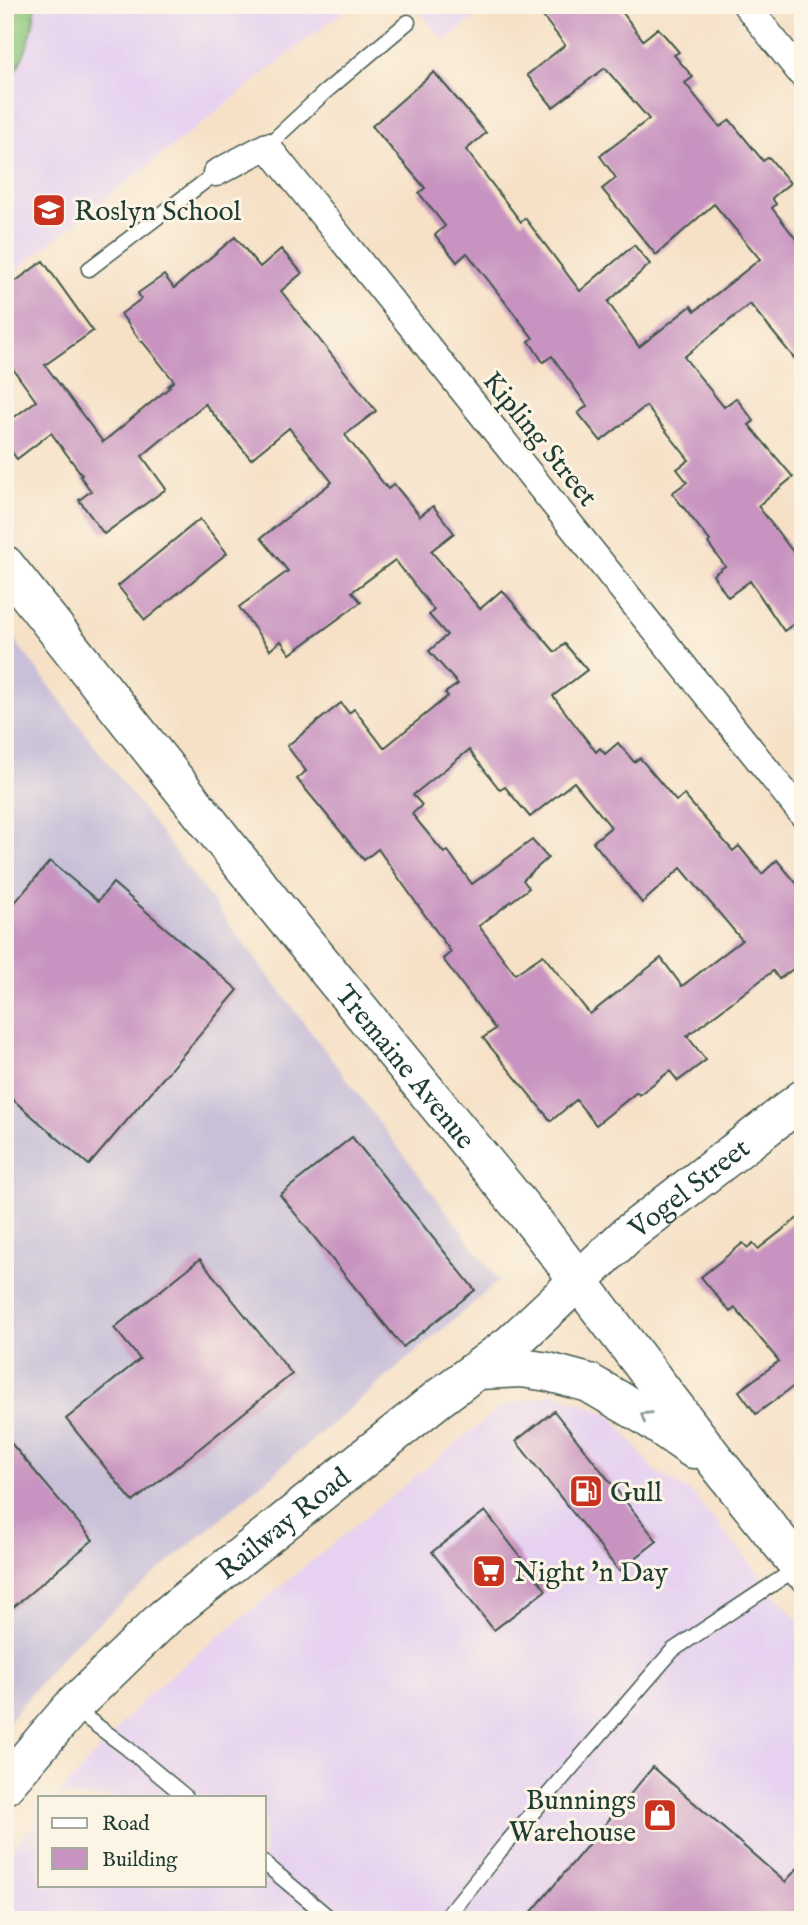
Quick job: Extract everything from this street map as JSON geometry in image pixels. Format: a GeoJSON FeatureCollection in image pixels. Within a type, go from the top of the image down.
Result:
{"type":"FeatureCollection","features":[{"type":"Feature","properties":{"kind":"main road","name":"Tremaine Avenue"},"geometry":{"type":"LineString","coordinates":[[5,565],[275,906],[579,1280],[801,1569]]}},
{"type":"Feature","properties":{"kind":"main road","name":"Vogel Street"},"geometry":{"type":"LineString","coordinates":[[579,1280],[644,1221],[803,1099]]}},
{"type":"Feature","properties":{"kind":"main road","name":"Railway Road"},"geometry":{"type":"LineString","coordinates":[[5,1785],[72,1707],[165,1617],[439,1398],[478,1370],[522,1334],[579,1280]]}},
{"type":"Feature","properties":{"kind":"main road"},"geometry":{"type":"LineString","coordinates":[[478,1370],[522,1368],[589,1383],[644,1415],[722,1469]]}},
{"type":"Feature","properties":{"kind":"street"},"geometry":{"type":"LineString","coordinates":[[746,5],[803,76]]}},
{"type":"Feature","properties":{"kind":"street"},"geometry":{"type":"LineString","coordinates":[[216,173],[267,146]]}},
{"type":"Feature","properties":{"kind":"street","name":"Kipling Street"},"geometry":{"type":"LineString","coordinates":[[267,146],[803,815]]}},
{"type":"Feature","properties":{"kind":"lane"},"geometry":{"type":"LineString","coordinates":[[267,146],[324,93],[408,22]]}},
{"type":"Feature","properties":{"kind":"lane"},"geometry":{"type":"LineString","coordinates":[[89,269],[216,173]]}},
{"type":"Feature","properties":{"kind":"lane"},"geometry":{"type":"LineString","coordinates":[[444,1920],[673,1650],[801,1569]]}},
{"type":"Feature","properties":{"kind":"lane"},"geometry":{"type":"LineString","coordinates":[[72,1707],[185,1796]]}},
{"type":"Feature","properties":{"kind":"lane"},"geometry":{"type":"LineString","coordinates":[[266,1865],[332,1920]]}},
{"type":"Feature","properties":{"kind":"shaded area","name":"Roslyn School"},"geometry":{"type":"Polygon","coordinates":[[[5,5],[351,5],[5,279],[5,5]]]}},
{"type":"Feature","properties":{"kind":"shaded area"},"geometry":{"type":"Polygon","coordinates":[[[415,5],[490,5],[444,42],[415,5]]]}},
{"type":"Feature","properties":{"kind":"shaded area"},"geometry":{"type":"Polygon","coordinates":[[[5,627],[499,1281],[70,1647],[5,1725],[5,627]]]}},
{"type":"Feature","properties":{"kind":"shaded area"},"geometry":{"type":"Polygon","coordinates":[[[555,1393],[611,1415],[655,1471],[693,1494],[803,1627],[803,1920],[5,1920],[5,1857],[38,1819],[38,1886],[266,1886],[266,1796],[58,1796],[147,1695],[502,1406],[555,1393]]]}},
{"type":"Feature","properties":{"kind":"green space"},"geometry":{"type":"Polygon","coordinates":[[[5,5],[35,5],[26,48],[5,85],[5,5]]]}},
{"type":"Feature","properties":{"kind":"building"},"geometry":{"type":"Polygon","coordinates":[[[534,5],[617,5],[643,40],[658,28],[679,52],[674,55],[693,77],[685,83],[720,127],[730,120],[763,161],[769,157],[790,183],[772,198],[776,204],[772,208],[803,248],[803,369],[750,304],[684,357],[724,407],[736,398],[754,421],[749,425],[793,477],[758,506],[803,565],[803,617],[784,631],[750,581],[728,597],[713,575],[725,566],[708,543],[710,541],[672,493],[687,482],[677,469],[689,460],[646,406],[601,441],[578,413],[587,406],[552,356],[543,362],[529,341],[533,338],[467,253],[457,262],[435,235],[445,226],[419,193],[425,188],[372,126],[434,72],[486,133],[466,150],[521,222],[525,218],[580,291],[634,245],[650,264],[608,302],[639,347],[691,306],[695,311],[760,259],[714,204],[656,255],[602,189],[616,178],[600,156],[649,119],[605,68],[553,107],[527,75],[565,45],[534,5]]]}},
{"type":"Feature","properties":{"kind":"building"},"geometry":{"type":"Polygon","coordinates":[[[235,237],[260,267],[281,249],[302,273],[281,291],[376,411],[345,435],[388,489],[394,484],[420,516],[433,506],[454,533],[431,551],[480,609],[502,590],[555,652],[565,644],[587,670],[553,696],[596,752],[600,748],[605,754],[618,743],[634,762],[640,758],[676,801],[684,795],[733,851],[739,846],[762,874],[777,860],[803,891],[803,962],[779,979],[773,971],[687,1036],[706,1060],[678,1081],[670,1071],[639,1095],[637,1092],[596,1125],[576,1100],[551,1121],[483,1038],[495,1029],[443,959],[451,952],[378,849],[364,860],[297,779],[306,771],[287,746],[341,703],[349,713],[354,709],[384,748],[448,696],[445,693],[458,684],[429,651],[447,635],[429,615],[434,610],[395,560],[352,592],[361,602],[290,654],[281,641],[270,650],[239,607],[288,571],[261,538],[332,482],[289,428],[251,459],[205,404],[142,456],[166,489],[104,534],[79,500],[91,491],[51,433],[17,459],[5,443],[5,424],[36,401],[5,358],[5,289],[43,261],[93,331],[45,365],[103,442],[174,381],[121,314],[141,299],[138,293],[164,275],[174,288],[235,237]],[[469,750],[413,795],[422,805],[412,814],[444,853],[448,851],[472,884],[532,840],[548,858],[523,880],[529,888],[479,926],[515,974],[543,955],[590,1014],[661,958],[682,986],[742,940],[681,868],[642,903],[593,842],[611,827],[574,782],[530,817],[505,787],[500,790],[469,750]]]}},
{"type":"Feature","properties":{"kind":"building"},"geometry":{"type":"Polygon","coordinates":[[[200,519],[227,553],[145,620],[118,586],[200,519]]]}},
{"type":"Feature","properties":{"kind":"building"},"geometry":{"type":"Polygon","coordinates":[[[50,861],[98,901],[113,883],[238,990],[89,1165],[5,1093],[5,914],[50,861]]]}},
{"type":"Feature","properties":{"kind":"building"},"geometry":{"type":"Polygon","coordinates":[[[352,1137],[475,1290],[403,1347],[280,1195],[352,1137]]]}},
{"type":"Feature","properties":{"kind":"building"},"geometry":{"type":"Polygon","coordinates":[[[803,1214],[803,1388],[798,1383],[756,1414],[739,1391],[779,1361],[735,1308],[730,1312],[701,1277],[743,1243],[748,1248],[753,1243],[758,1249],[803,1214]]]}},
{"type":"Feature","properties":{"kind":"building"},"geometry":{"type":"Polygon","coordinates":[[[200,1259],[292,1374],[133,1502],[66,1419],[140,1359],[114,1328],[200,1259]]]}},
{"type":"Feature","properties":{"kind":"building","name":"Gull"},"geometry":{"type":"Polygon","coordinates":[[[554,1411],[657,1541],[619,1571],[516,1441],[554,1411]]]}},
{"type":"Feature","properties":{"kind":"building"},"geometry":{"type":"Polygon","coordinates":[[[5,1436],[93,1540],[5,1614],[5,1436]]]}},
{"type":"Feature","properties":{"kind":"building","name":"Night 'n Day"},"geometry":{"type":"Polygon","coordinates":[[[485,1511],[546,1590],[494,1630],[432,1552],[485,1511]]]}},
{"type":"Feature","properties":{"kind":"building","name":"Bunnings Warehouse"},"geometry":{"type":"Polygon","coordinates":[[[653,1767],[785,1882],[803,1862],[803,1920],[525,1920],[653,1767]]]}},
{"type":"Feature","properties":{"kind":"place","name":"Roslyn School"},"geometry":{"type":"Point","coordinates":[49,210]}},
{"type":"Feature","properties":{"kind":"place","name":"Gull"},"geometry":{"type":"Point","coordinates":[586,1491]}},
{"type":"Feature","properties":{"kind":"place","name":"Night 'n Day"},"geometry":{"type":"Point","coordinates":[489,1571]}},
{"type":"Feature","properties":{"kind":"place","name":"Bunnings Warehouse"},"geometry":{"type":"Point","coordinates":[660,1815]}}]}
